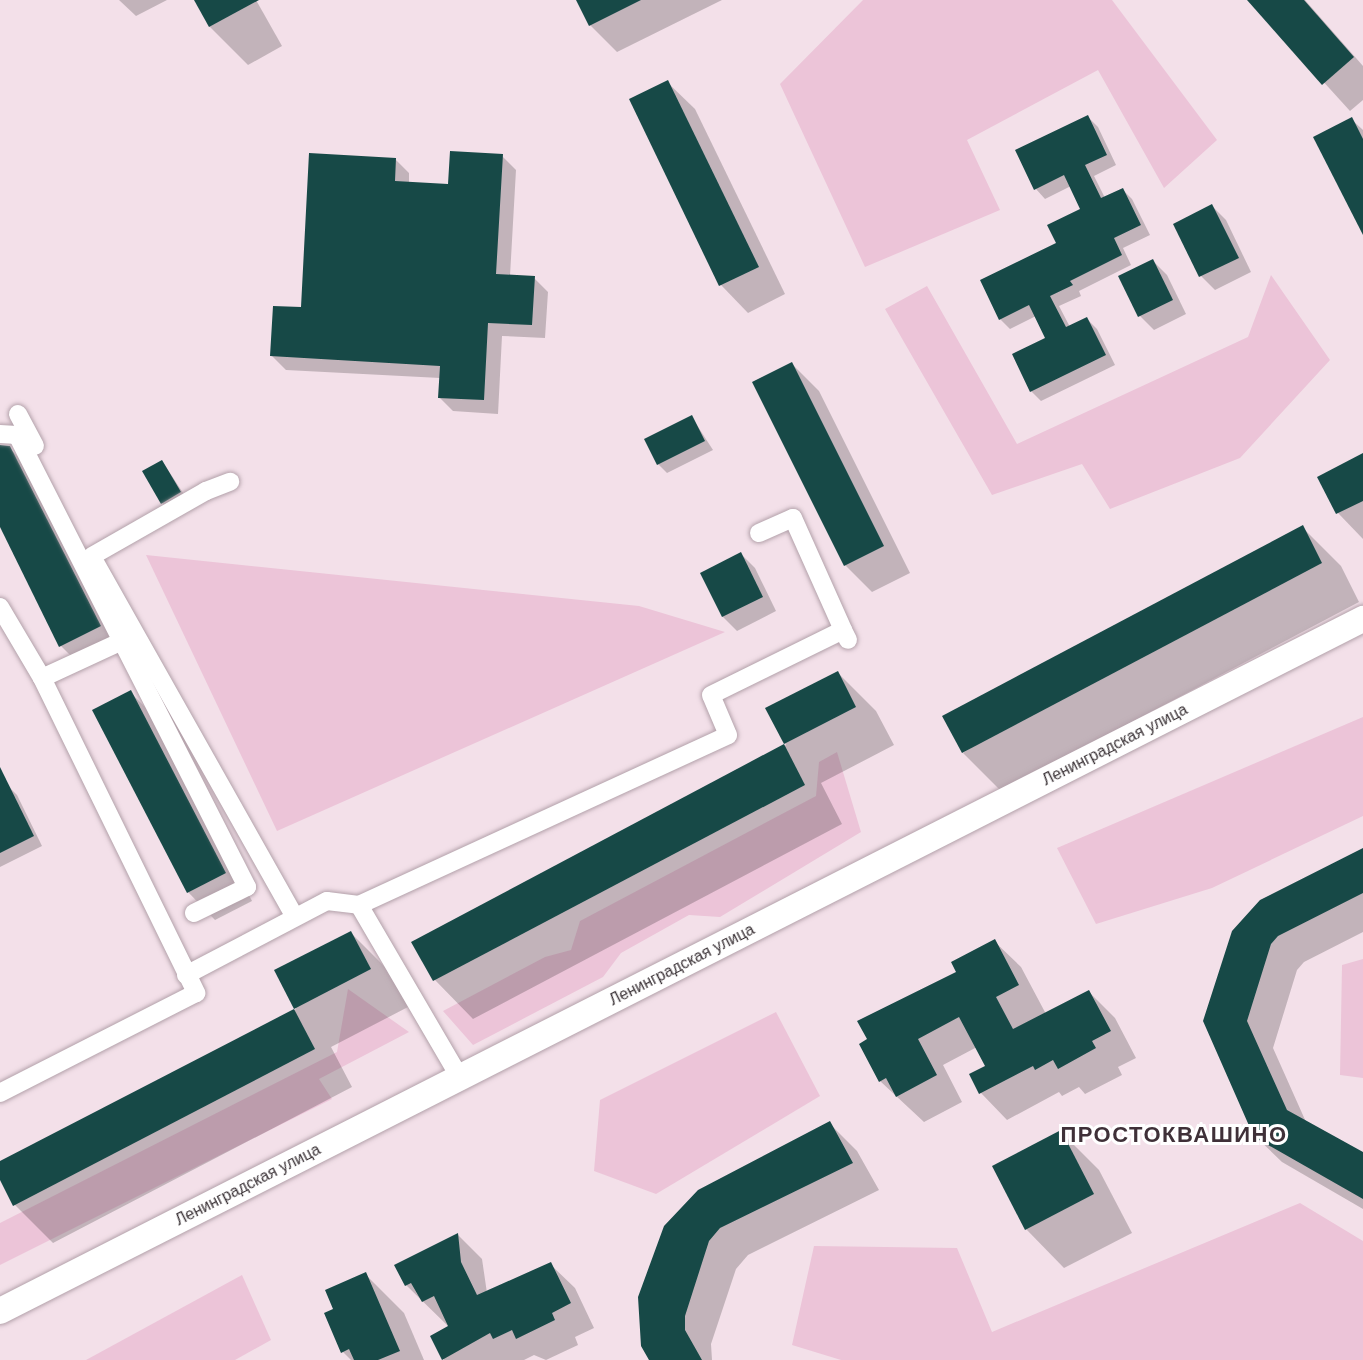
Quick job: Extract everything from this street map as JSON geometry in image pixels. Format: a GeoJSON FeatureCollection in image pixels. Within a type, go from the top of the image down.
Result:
{"type":"FeatureCollection","features":[{"type":"Feature","properties":{"kind":"main road","name":"Ленинградская улица"},"geometry":{"type":"LineString","coordinates":[[0,1311],[1363,618]]}},
{"type":"Feature","properties":{"kind":"street"},"geometry":{"type":"LineString","coordinates":[[18,414],[92,556],[247,887],[194,913]]}},
{"type":"Feature","properties":{"kind":"street"},"geometry":{"type":"LineString","coordinates":[[0,434],[17,435],[129,638],[294,915]]}},
{"type":"Feature","properties":{"kind":"street"},"geometry":{"type":"LineString","coordinates":[[92,556],[206,491],[230,482]]}},
{"type":"Feature","properties":{"kind":"street"},"geometry":{"type":"LineString","coordinates":[[186,975],[294,915],[327,901],[359,905],[728,735],[711,695],[846,635],[792,518],[759,533]]}},
{"type":"Feature","properties":{"kind":"street"},"geometry":{"type":"LineString","coordinates":[[0,607],[42,678],[196,993],[0,1093]]}},
{"type":"Feature","properties":{"kind":"street"},"geometry":{"type":"LineString","coordinates":[[42,678],[129,638]]}},
{"type":"Feature","properties":{"kind":"street"},"geometry":{"type":"LineString","coordinates":[[359,905],[460,1078]]}},
{"type":"Feature","properties":{"kind":"shaded area"},"geometry":{"type":"Polygon","coordinates":[[[863,0],[1112,0],[1217,140],[1164,188],[1098,70],[967,140],[1000,210],[865,267],[780,84],[863,0]]]}},
{"type":"Feature","properties":{"kind":"shaded area"},"geometry":{"type":"Polygon","coordinates":[[[1271,275],[1330,360],[1240,458],[1110,509],[1082,464],[992,495],[885,309],[927,286],[1017,444],[1248,337],[1271,275]]]}},
{"type":"Feature","properties":{"kind":"shaded area"},"geometry":{"type":"Polygon","coordinates":[[[146,555],[639,606],[725,632],[277,831],[146,555]]]}},
{"type":"Feature","properties":{"kind":"shaded area"},"geometry":{"type":"Polygon","coordinates":[[[1363,717],[1363,816],[1212,888],[1096,924],[1057,848],[1363,717]]]}},
{"type":"Feature","properties":{"kind":"shaded area"},"geometry":{"type":"Polygon","coordinates":[[[837,752],[861,832],[720,917],[689,915],[621,953],[603,977],[473,1045],[443,1011],[545,957],[571,950],[580,921],[816,796],[819,762],[837,752]]]}},
{"type":"Feature","properties":{"kind":"shaded area"},"geometry":{"type":"Polygon","coordinates":[[[1363,959],[1363,1078],[1340,1075],[1342,965],[1363,959]]]}},
{"type":"Feature","properties":{"kind":"shaded area"},"geometry":{"type":"Polygon","coordinates":[[[348,989],[409,1032],[319,1079],[332,1099],[0,1265],[0,1223],[337,1052],[348,989]]]}},
{"type":"Feature","properties":{"kind":"shaded area"},"geometry":{"type":"Polygon","coordinates":[[[776,1012],[820,1096],[656,1194],[594,1171],[600,1100],[776,1012]]]}},
{"type":"Feature","properties":{"kind":"shaded area"},"geometry":{"type":"Polygon","coordinates":[[[1300,1203],[1363,1241],[1363,1360],[841,1360],[792,1345],[814,1246],[957,1248],[992,1332],[1300,1203]]]}},
{"type":"Feature","properties":{"kind":"shaded area"},"geometry":{"type":"Polygon","coordinates":[[[242,1275],[271,1340],[235,1360],[86,1360],[242,1275]]]}},
{"type":"Feature","properties":{"kind":"building"},"geometry":{"type":"Polygon","coordinates":[[[194,0],[259,0],[209,27],[194,0]]]}},
{"type":"Feature","properties":{"kind":"building"},"geometry":{"type":"Polygon","coordinates":[[[576,0],[641,0],[589,26],[576,0]]]}},
{"type":"Feature","properties":{"kind":"building"},"geometry":{"type":"Polygon","coordinates":[[[1247,0],[1304,0],[1354,57],[1322,85],[1247,0]]]}},
{"type":"Feature","properties":{"kind":"building"},"geometry":{"type":"Polygon","coordinates":[[[668,80],[759,267],[719,286],[629,99],[668,80]]]}},
{"type":"Feature","properties":{"kind":"building"},"geometry":{"type":"Polygon","coordinates":[[[1088,115],[1107,155],[1085,165],[1101,198],[1123,188],[1141,225],[1114,238],[1122,255],[1070,281],[1073,285],[1050,296],[1066,327],[1087,317],[1106,355],[1030,392],[1012,354],[1045,338],[1029,305],[999,320],[980,280],[1056,243],[1047,225],[1080,209],[1064,175],[1034,190],[1015,150],[1088,115]]]}},
{"type":"Feature","properties":{"kind":"building"},"geometry":{"type":"Polygon","coordinates":[[[1352,117],[1363,139],[1363,235],[1313,137],[1352,117]]]}},
{"type":"Feature","properties":{"kind":"building"},"geometry":{"type":"Polygon","coordinates":[[[450,151],[503,154],[496,274],[535,276],[532,325],[488,323],[484,400],[438,398],[440,366],[270,356],[273,306],[301,307],[309,153],[396,158],[395,181],[448,184],[450,151]]]}},
{"type":"Feature","properties":{"kind":"building"},"geometry":{"type":"Polygon","coordinates":[[[1212,204],[1239,258],[1199,277],[1173,224],[1212,204]]]}},
{"type":"Feature","properties":{"kind":"building"},"geometry":{"type":"Polygon","coordinates":[[[1153,259],[1173,300],[1138,317],[1118,276],[1153,259]]]}},
{"type":"Feature","properties":{"kind":"building"},"geometry":{"type":"Polygon","coordinates":[[[792,362],[884,546],[844,566],[752,382],[792,362]]]}},
{"type":"Feature","properties":{"kind":"building"},"geometry":{"type":"Polygon","coordinates":[[[692,415],[705,441],[657,465],[644,439],[692,415]]]}},
{"type":"Feature","properties":{"kind":"building"},"geometry":{"type":"Polygon","coordinates":[[[0,445],[10,446],[101,626],[59,647],[0,527],[0,445]]]}},
{"type":"Feature","properties":{"kind":"building"},"geometry":{"type":"Polygon","coordinates":[[[1363,453],[1363,501],[1336,514],[1317,477],[1363,453]]]}},
{"type":"Feature","properties":{"kind":"building"},"geometry":{"type":"Polygon","coordinates":[[[162,460],[181,492],[161,504],[142,471],[162,460]]]}},
{"type":"Feature","properties":{"kind":"building"},"geometry":{"type":"Polygon","coordinates":[[[1303,525],[1322,563],[962,753],[942,716],[1303,525]]]}},
{"type":"Feature","properties":{"kind":"building"},"geometry":{"type":"Polygon","coordinates":[[[741,552],[763,597],[722,617],[700,573],[741,552]]]}},
{"type":"Feature","properties":{"kind":"building"},"geometry":{"type":"Polygon","coordinates":[[[838,671],[856,707],[784,744],[765,708],[838,671]]]}},
{"type":"Feature","properties":{"kind":"building"},"geometry":{"type":"Polygon","coordinates":[[[131,690],[226,873],[187,893],[92,710],[131,690]]]}},
{"type":"Feature","properties":{"kind":"building"},"geometry":{"type":"Polygon","coordinates":[[[784,744],[805,785],[433,981],[411,942],[784,744]]]}},
{"type":"Feature","properties":{"kind":"building"},"geometry":{"type":"Polygon","coordinates":[[[0,767],[34,836],[0,853],[0,767]]]}},
{"type":"Feature","properties":{"kind":"building"},"geometry":{"type":"Polygon","coordinates":[[[1363,848],[1363,893],[1278,936],[1271,944],[1247,1021],[1287,1110],[1363,1152],[1363,1199],[1254,1137],[1203,1021],[1232,931],[1260,900],[1363,848]]]}},
{"type":"Feature","properties":{"kind":"building"},"geometry":{"type":"Polygon","coordinates":[[[351,931],[371,969],[294,1009],[274,970],[351,931]]]}},
{"type":"Feature","properties":{"kind":"building"},"geometry":{"type":"Polygon","coordinates":[[[995,939],[1019,985],[996,997],[1013,1029],[1089,990],[1111,1031],[1092,1041],[1096,1048],[1058,1069],[1053,1060],[1035,1070],[1033,1066],[979,1094],[969,1074],[985,1066],[959,1017],[918,1039],[937,1075],[896,1097],[886,1078],[879,1082],[859,1044],[867,1039],[857,1021],[956,972],[951,962],[995,939]]]}},
{"type":"Feature","properties":{"kind":"building"},"geometry":{"type":"Polygon","coordinates":[[[294,1009],[315,1049],[13,1206],[0,1180],[0,1161],[294,1009]]]}},
{"type":"Feature","properties":{"kind":"building"},"geometry":{"type":"Polygon","coordinates":[[[830,1121],[853,1163],[720,1228],[709,1241],[685,1316],[685,1330],[702,1360],[649,1360],[641,1346],[638,1297],[664,1226],[698,1190],[830,1121]]]}},
{"type":"Feature","properties":{"kind":"building"},"geometry":{"type":"Polygon","coordinates":[[[1061,1130],[1094,1194],[1025,1230],[992,1166],[1061,1130]]]}},
{"type":"Feature","properties":{"kind":"building"},"geometry":{"type":"Polygon","coordinates":[[[458,1233],[461,1262],[477,1295],[551,1262],[571,1303],[552,1313],[555,1320],[516,1339],[512,1330],[493,1339],[490,1333],[442,1360],[430,1336],[448,1326],[434,1296],[422,1302],[411,1283],[405,1286],[394,1265],[458,1233]]]}},
{"type":"Feature","properties":{"kind":"building"},"geometry":{"type":"Polygon","coordinates":[[[366,1272],[400,1351],[378,1360],[354,1360],[349,1349],[341,1353],[324,1313],[333,1309],[325,1290],[366,1272]]]}},
{"type":"Feature","properties":{"kind":"district","name":"ПРОСТОКВАШИНО"},"geometry":{"type":"Point","coordinates":[1174,1135]}}]}
